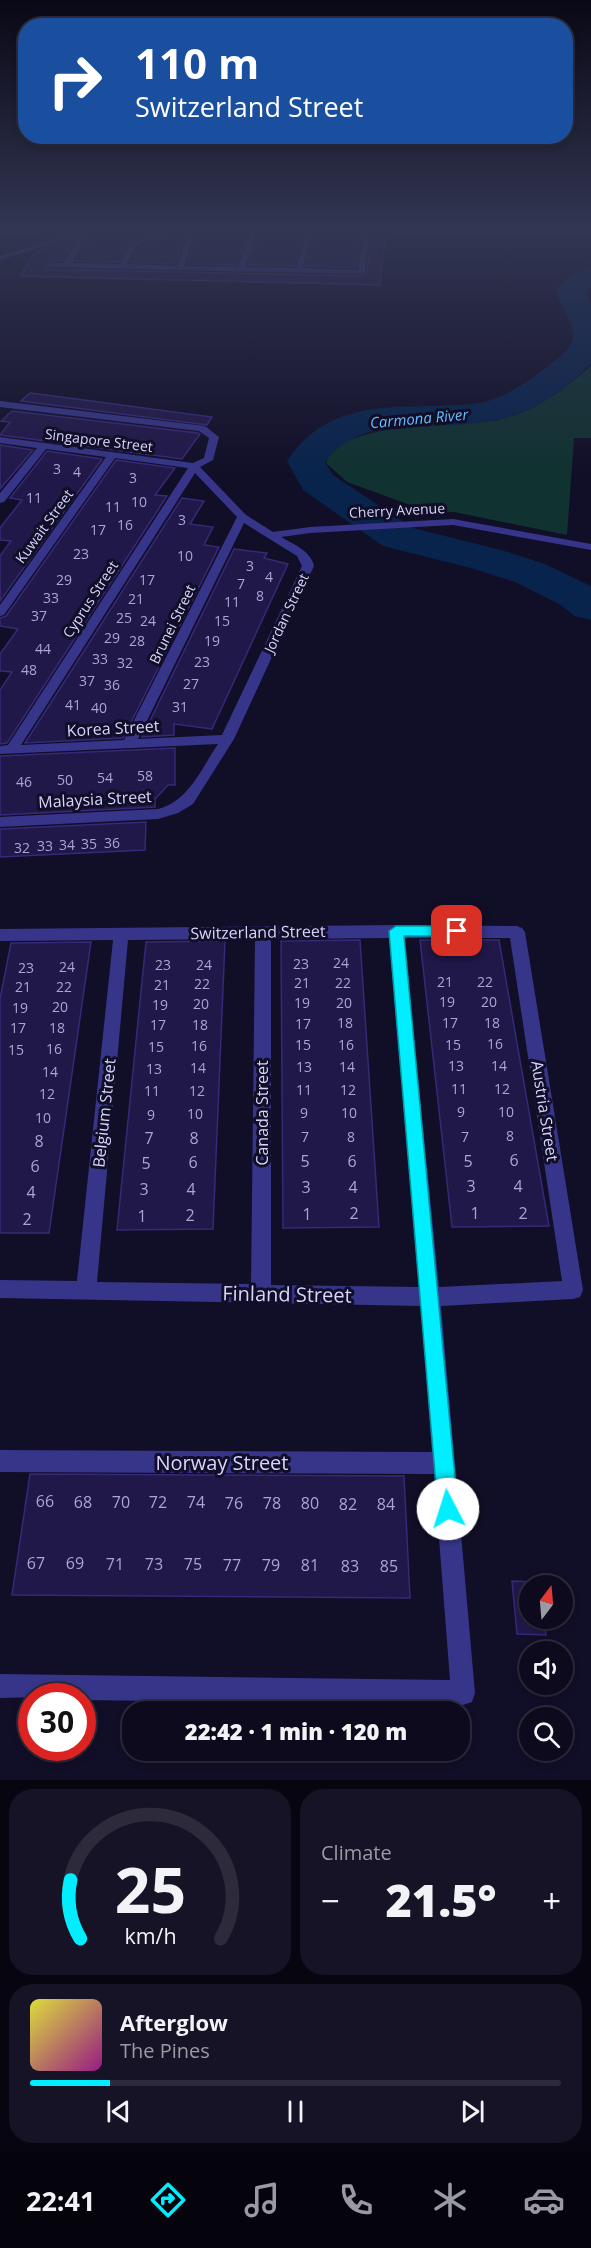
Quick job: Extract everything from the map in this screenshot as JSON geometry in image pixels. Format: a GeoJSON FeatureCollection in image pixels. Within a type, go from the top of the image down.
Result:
{"type":"FeatureCollection","features":[{"type":"Feature","properties":{"kind":"street"},"geometry":{"type":"LineString","coordinates":[[0,404],[202,429],[214,437],[208,460],[194,466]]}},
{"type":"Feature","properties":{"kind":"street","name":"Singapore Street"},"geometry":{"type":"LineString","coordinates":[[0,440],[194,466]]}},
{"type":"Feature","properties":{"kind":"street"},"geometry":{"type":"LineString","coordinates":[[0,500],[43,446]]}},
{"type":"Feature","properties":{"kind":"street","name":"Kuwait Street"},"geometry":{"type":"LineString","coordinates":[[0,613],[113,455]]}},
{"type":"Feature","properties":{"kind":"street","name":"Jordan Street"},"geometry":{"type":"LineString","coordinates":[[188,801],[227,739],[308,566],[307,560],[301,554],[242,517],[194,466]]}},
{"type":"Feature","properties":{"kind":"street","name":"Cyprus Street"},"geometry":{"type":"LineString","coordinates":[[6,750],[194,466]]}},
{"type":"Feature","properties":{"kind":"street","name":"Brunei Street"},"geometry":{"type":"LineString","coordinates":[[129,744],[242,517]]}},
{"type":"Feature","properties":{"kind":"street","name":"Cherry Avenue"},"geometry":{"type":"LineString","coordinates":[[272,535],[310,530],[453,522],[591,547]]}},
{"type":"Feature","properties":{"kind":"street","name":"Cherry Avenue"},"geometry":{"type":"LineString","coordinates":[[522,536],[569,551],[591,555]]}},
{"type":"Feature","properties":{"kind":"street","name":"Korea Street"},"geometry":{"type":"LineString","coordinates":[[6,750],[227,739]]}},
{"type":"Feature","properties":{"kind":"street","name":"Malaysia Street"},"geometry":{"type":"LineString","coordinates":[[0,822],[158,814],[173,810],[188,801]]}},
{"type":"Feature","properties":{"kind":"street"},"geometry":{"type":"LineString","coordinates":[[0,1686],[463,1693],[430,1297],[396,931]]}},
{"type":"Feature","properties":{"kind":"street","name":"Canada Street"},"geometry":{"type":"LineString","coordinates":[[261,1294],[263,932]]}},
{"type":"Feature","properties":{"kind":"street","name":"Switzerland Street"},"geometry":{"type":"LineString","coordinates":[[0,935],[517,932]]}},
{"type":"Feature","properties":{"kind":"street","name":"Austria Street"},"geometry":{"type":"LineString","coordinates":[[517,932],[573,1290]]}},
{"type":"Feature","properties":{"kind":"street","name":"Belgium Street"},"geometry":{"type":"LineString","coordinates":[[86,1290],[121,935]]}},
{"type":"Feature","properties":{"kind":"street","name":"Finland Street"},"geometry":{"type":"LineString","coordinates":[[0,1289],[430,1297],[573,1290]]}},
{"type":"Feature","properties":{"kind":"street","name":"Norway Street"},"geometry":{"type":"LineString","coordinates":[[0,1461],[444,1463]]}},
{"type":"Feature","properties":{"kind":"green space"},"geometry":{"type":"Polygon","coordinates":[[[591,366],[591,438],[574,438],[567,535],[454,512],[432,513],[347,482],[326,463],[331,449],[376,432],[423,425],[492,421],[511,416],[536,406],[591,366]]]}},
{"type":"Feature","properties":{"kind":"building"},"geometry":{"type":"Polygon","coordinates":[[[30,393],[212,417],[207,425],[21,401],[30,393]]]}},
{"type":"Feature","properties":{"kind":"building"},"geometry":{"type":"Polygon","coordinates":[[[12,411],[200,434],[182,459],[0,435],[10,422],[1,421],[12,411]]]}},
{"type":"Feature","properties":{"kind":"building"},"geometry":{"type":"Polygon","coordinates":[[[0,445],[33,450],[0,489],[0,445]]]}},
{"type":"Feature","properties":{"kind":"building"},"geometry":{"type":"Polygon","coordinates":[[[47,451],[102,459],[0,601],[0,556],[11,541],[0,540],[0,528],[22,500],[10,498],[47,451]]]}},
{"type":"Feature","properties":{"kind":"building"},"geometry":{"type":"Polygon","coordinates":[[[116,460],[175,468],[155,495],[167,496],[7,743],[0,744],[0,690],[12,672],[0,671],[0,654],[18,629],[0,626],[0,618],[6,616],[116,460]]]}},
{"type":"Feature","properties":{"kind":"building"},"geometry":{"type":"Polygon","coordinates":[[[182,498],[204,501],[190,524],[213,527],[204,545],[219,547],[123,738],[25,743],[182,498]]]}},
{"type":"Feature","properties":{"kind":"building"},"geometry":{"type":"Polygon","coordinates":[[[234,549],[267,553],[264,558],[288,564],[212,729],[174,724],[174,735],[142,737],[234,549]]]}},
{"type":"Feature","properties":{"kind":"building"},"geometry":{"type":"Polygon","coordinates":[[[175,748],[175,785],[168,785],[155,799],[155,807],[0,815],[0,756],[175,748]]]}},
{"type":"Feature","properties":{"kind":"building"},"geometry":{"type":"Polygon","coordinates":[[[146,822],[145,850],[0,857],[0,829],[146,822]]]}},
{"type":"Feature","properties":{"kind":"building"},"geometry":{"type":"Polygon","coordinates":[[[360,940],[379,1227],[283,1228],[281,941],[360,940]]]}},
{"type":"Feature","properties":{"kind":"building"},"geometry":{"type":"Polygon","coordinates":[[[420,940],[499,940],[549,1226],[452,1227],[420,940]]]}},
{"type":"Feature","properties":{"kind":"building"},"geometry":{"type":"Polygon","coordinates":[[[225,941],[213,1229],[117,1230],[146,942],[225,941]]]}},
{"type":"Feature","properties":{"kind":"building"},"geometry":{"type":"Polygon","coordinates":[[[91,942],[49,1233],[0,1233],[0,999],[11,943],[91,942]]]}},
{"type":"Feature","properties":{"kind":"building"},"geometry":{"type":"Polygon","coordinates":[[[30,1474],[404,1476],[410,1598],[12,1595],[30,1474]]]}},
{"type":"Feature","properties":{"kind":"building"},"geometry":{"type":"Polygon","coordinates":[[[512,1581],[519,1581],[519,1629],[545,1629],[546,1635],[517,1634],[512,1581]]]}},
{"type":"Feature","properties":{"kind":"waterway","name":"Carmona River"},"geometry":{"type":"LineString","coordinates":[[580,311],[589,333],[587,345],[581,355],[535,393],[508,406],[488,412],[388,418],[364,422],[341,429],[321,442],[306,461],[317,482],[398,537],[486,559],[530,573],[575,595],[591,606]]}},
{"type":"Feature","properties":{"kind":"route"},"geometry":{"type":"LineString","coordinates":[[448,1509],[396,931],[457,931]]}}]}
